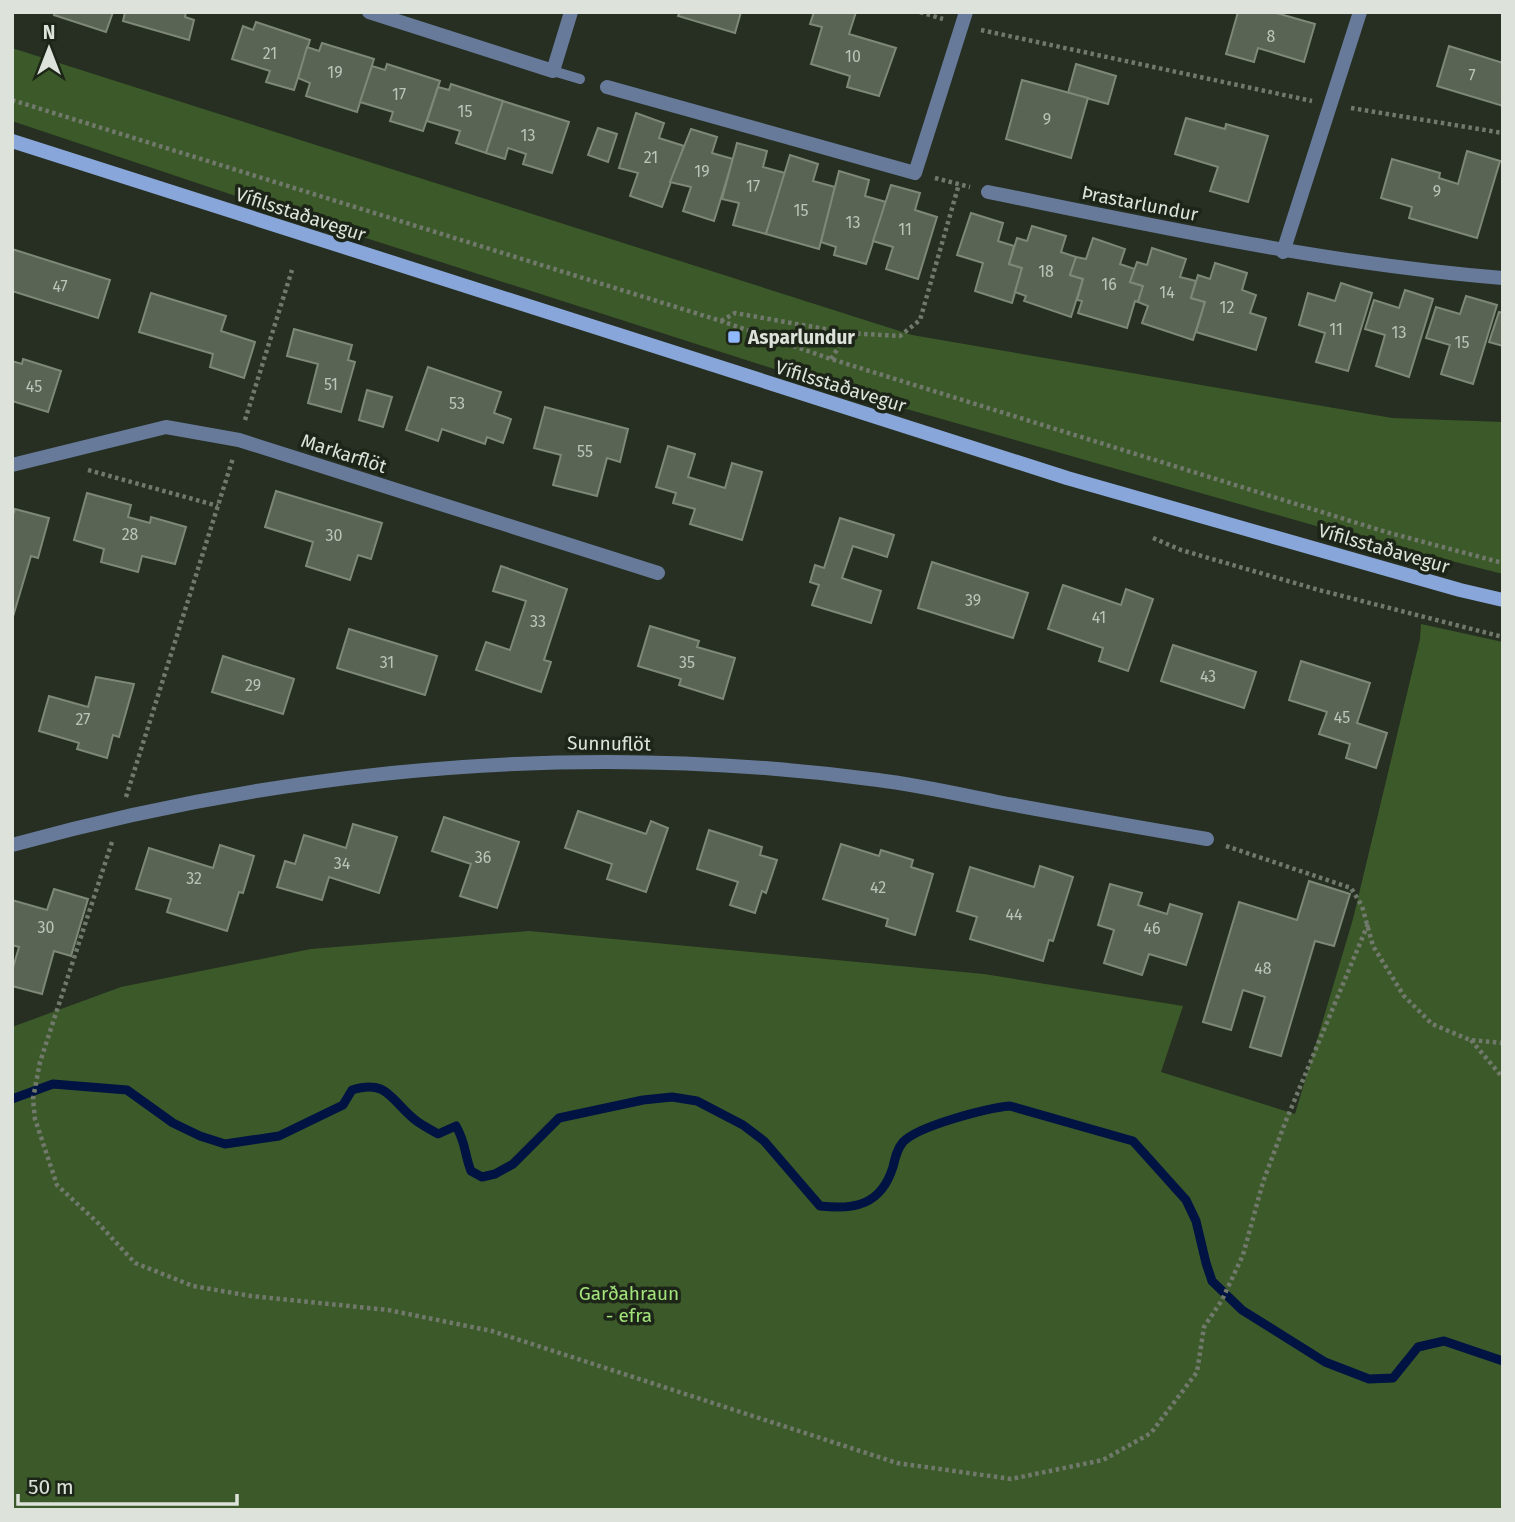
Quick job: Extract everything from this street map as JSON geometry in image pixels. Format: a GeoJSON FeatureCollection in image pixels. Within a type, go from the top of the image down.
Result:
{"type":"FeatureCollection","features":[{"type":"Feature","properties":{"kind":"main road","name":"Vífilsstaðavegur"},"geometry":{"type":"LineString","coordinates":[[12,141],[1067,478],[1503,600]]}},
{"type":"Feature","properties":{"kind":"street"},"geometry":{"type":"LineString","coordinates":[[369,12],[552,71],[571,12]]}},
{"type":"Feature","properties":{"kind":"street"},"geometry":{"type":"LineString","coordinates":[[1283,252],[1360,12]]}},
{"type":"Feature","properties":{"kind":"street"},"geometry":{"type":"LineString","coordinates":[[607,86],[915,173],[964,19]]}},
{"type":"Feature","properties":{"kind":"street","name":"Þrastarlundur"},"geometry":{"type":"LineString","coordinates":[[988,192],[1283,252],[1420,272],[1503,278]]}},
{"type":"Feature","properties":{"kind":"street","name":"Markarflöt"},"geometry":{"type":"LineString","coordinates":[[12,465],[166,427],[239,440],[658,573]]}},
{"type":"Feature","properties":{"kind":"street","name":"Sunnuflöt"},"geometry":{"type":"LineString","coordinates":[[12,845],[178,804],[267,789],[409,770],[579,760],[709,764],[879,780],[1207,839]]}},
{"type":"Feature","properties":{"kind":"lane"},"geometry":{"type":"LineString","coordinates":[[552,71],[580,79]]}},
{"type":"Feature","properties":{"kind":"path"},"geometry":{"type":"LineString","coordinates":[[920,12],[964,19],[1331,105],[1503,134]]}},
{"type":"Feature","properties":{"kind":"path"},"geometry":{"type":"LineString","coordinates":[[12,100],[1373,528],[1503,563]]}},
{"type":"Feature","properties":{"kind":"path"},"geometry":{"type":"LineString","coordinates":[[915,173],[988,192]]}},
{"type":"Feature","properties":{"kind":"path"},"geometry":{"type":"LineString","coordinates":[[721,321],[735,313],[848,333],[900,336],[920,320],[959,184]]}},
{"type":"Feature","properties":{"kind":"path"},"geometry":{"type":"LineString","coordinates":[[292,270],[40,1062],[33,1099],[35,1119],[57,1185],[98,1223],[135,1264],[193,1286],[251,1296],[388,1310],[492,1331],[897,1463],[1011,1479],[1103,1460],[1151,1433],[1196,1372],[1204,1327],[1222,1300],[1243,1255],[1264,1182],[1285,1123],[1368,924]]}},
{"type":"Feature","properties":{"kind":"path"},"geometry":{"type":"LineString","coordinates":[[831,359],[848,333]]}},
{"type":"Feature","properties":{"kind":"path"},"geometry":{"type":"LineString","coordinates":[[84,468],[218,506]]}},
{"type":"Feature","properties":{"kind":"path"},"geometry":{"type":"LineString","coordinates":[[1153,538],[1181,550],[1320,590],[1503,637]]}},
{"type":"Feature","properties":{"kind":"path"},"geometry":{"type":"LineString","coordinates":[[1207,839],[1351,888],[1362,906],[1373,946],[1404,996],[1432,1024],[1470,1040],[1503,1043]]}},
{"type":"Feature","properties":{"kind":"path"},"geometry":{"type":"LineString","coordinates":[[1470,1040],[1503,1078]]}},
{"type":"Feature","properties":{"kind":"green space"},"geometry":{"type":"Polygon","coordinates":[[[12,48],[912,335],[1392,418],[1503,422],[1503,574],[1337,532],[840,390],[260,204],[12,121],[12,48]]]}},
{"type":"Feature","properties":{"kind":"green space","name":"Garðahraun - efra"},"geometry":{"type":"Polygon","coordinates":[[[1421,624],[1503,642],[1503,1510],[12,1510],[12,1027],[121,987],[311,949],[529,931],[984,974],[1183,1006],[1161,1072],[1295,1114],[1353,919],[1420,639],[1421,624]]]}},
{"type":"Feature","properties":{"kind":"building"},"geometry":{"type":"Polygon","coordinates":[[[55,12],[113,12],[106,32],[54,15],[55,12]]]}},
{"type":"Feature","properties":{"kind":"building"},"geometry":{"type":"Polygon","coordinates":[[[125,12],[186,12],[185,17],[194,20],[189,40],[123,21],[125,12]]]}},
{"type":"Feature","properties":{"kind":"building"},"geometry":{"type":"Polygon","coordinates":[[[680,12],[741,12],[735,33],[678,16],[680,12]]]}},
{"type":"Feature","properties":{"kind":"building"},"geometry":{"type":"Polygon","coordinates":[[[814,12],[856,12],[849,34],[896,48],[879,96],[847,87],[850,76],[811,64],[822,27],[810,24],[814,12]]]}},
{"type":"Feature","properties":{"kind":"building"},"geometry":{"type":"Polygon","coordinates":[[[1238,12],[1273,12],[1315,24],[1304,62],[1258,48],[1254,62],[1226,54],[1238,12]]]}},
{"type":"Feature","properties":{"kind":"building"},"geometry":{"type":"Polygon","coordinates":[[[256,22],[310,40],[294,90],[266,82],[270,71],[232,59],[243,26],[253,30],[256,22]]]}},
{"type":"Feature","properties":{"kind":"building"},"geometry":{"type":"Polygon","coordinates":[[[322,43],[374,59],[357,112],[306,96],[310,83],[298,78],[307,47],[319,51],[322,43]]]}},
{"type":"Feature","properties":{"kind":"building"},"geometry":{"type":"Polygon","coordinates":[[[1449,46],[1503,63],[1503,106],[1437,86],[1449,46]]]}},
{"type":"Feature","properties":{"kind":"building"},"geometry":{"type":"Polygon","coordinates":[[[387,64],[440,81],[423,131],[390,121],[393,112],[360,102],[372,66],[385,70],[387,64]]]}},
{"type":"Feature","properties":{"kind":"building"},"geometry":{"type":"Polygon","coordinates":[[[1076,64],[1116,76],[1108,104],[1068,93],[1076,64]]]}},
{"type":"Feature","properties":{"kind":"building"},"geometry":{"type":"Polygon","coordinates":[[[1022,80],[1088,98],[1071,158],[1006,139],[1022,80]]]}},
{"type":"Feature","properties":{"kind":"building"},"geometry":{"type":"Polygon","coordinates":[[[451,84],[503,101],[486,153],[456,143],[460,131],[427,121],[438,87],[449,90],[451,84]]]}},
{"type":"Feature","properties":{"kind":"building"},"geometry":{"type":"Polygon","coordinates":[[[503,101],[569,122],[552,173],[523,164],[526,154],[508,148],[505,159],[486,153],[503,101]]]}},
{"type":"Feature","properties":{"kind":"building"},"geometry":{"type":"Polygon","coordinates":[[[636,113],[664,123],[659,138],[684,146],[662,207],[630,196],[638,173],[619,168],[636,113]]]}},
{"type":"Feature","properties":{"kind":"building"},"geometry":{"type":"Polygon","coordinates":[[[1186,118],[1225,129],[1226,124],[1268,136],[1248,202],[1210,191],[1218,167],[1175,154],[1186,118]]]}},
{"type":"Feature","properties":{"kind":"building"},"geometry":{"type":"Polygon","coordinates":[[[598,128],[617,134],[608,162],[588,155],[598,128]]]}},
{"type":"Feature","properties":{"kind":"building"},"geometry":{"type":"Polygon","coordinates":[[[691,129],[717,137],[712,153],[733,159],[714,221],[683,211],[691,187],[670,182],[691,129]]]}},
{"type":"Feature","properties":{"kind":"building"},"geometry":{"type":"Polygon","coordinates":[[[737,143],[767,151],[763,167],[785,173],[766,234],[733,225],[739,203],[722,199],[737,143]]]}},
{"type":"Feature","properties":{"kind":"building"},"geometry":{"type":"Polygon","coordinates":[[[1467,151],[1500,161],[1477,238],[1409,218],[1412,207],[1381,198],[1392,159],[1440,173],[1439,178],[1458,184],[1467,151]]]}},
{"type":"Feature","properties":{"kind":"building"},"geometry":{"type":"Polygon","coordinates":[[[790,155],[818,164],[813,181],[835,187],[819,249],[766,234],[790,155]]]}},
{"type":"Feature","properties":{"kind":"building"},"geometry":{"type":"Polygon","coordinates":[[[839,171],[869,180],[865,196],[886,202],[866,264],[834,255],[836,247],[821,242],[839,171]]]}},
{"type":"Feature","properties":{"kind":"building"},"geometry":{"type":"Polygon","coordinates":[[[891,185],[920,193],[915,210],[937,217],[918,279],[886,269],[893,247],[873,241],[891,185]]]}},
{"type":"Feature","properties":{"kind":"building"},"geometry":{"type":"Polygon","coordinates":[[[971,213],[1003,223],[998,241],[1014,246],[1009,264],[1022,268],[1012,303],[975,291],[983,263],[957,255],[971,213]]]}},
{"type":"Feature","properties":{"kind":"building"},"geometry":{"type":"Polygon","coordinates":[[[1032,226],[1066,236],[1061,252],[1076,257],[1070,275],[1083,279],[1071,317],[1024,301],[1026,296],[1015,292],[1022,268],[1009,264],[1017,238],[1027,241],[1032,226]]]}},
{"type":"Feature","properties":{"kind":"building"},"geometry":{"type":"Polygon","coordinates":[[[1093,238],[1125,249],[1120,264],[1135,269],[1130,282],[1143,286],[1138,302],[1135,301],[1127,328],[1078,313],[1082,301],[1077,300],[1083,279],[1070,275],[1076,257],[1086,259],[1093,238]]]}},
{"type":"Feature","properties":{"kind":"building"},"geometry":{"type":"Polygon","coordinates":[[[1152,248],[1186,259],[1180,277],[1196,281],[1191,298],[1205,302],[1193,340],[1142,323],[1148,306],[1138,302],[1143,286],[1130,282],[1137,262],[1147,265],[1152,248]]]}},
{"type":"Feature","properties":{"kind":"building"},"geometry":{"type":"Polygon","coordinates":[[[12,249],[110,280],[98,318],[12,291],[12,249]]]}},
{"type":"Feature","properties":{"kind":"building"},"geometry":{"type":"Polygon","coordinates":[[[1215,263],[1247,273],[1242,290],[1256,295],[1250,313],[1266,318],[1256,350],[1196,332],[1205,302],[1191,298],[1198,275],[1210,279],[1215,263]]]}},
{"type":"Feature","properties":{"kind":"building"},"geometry":{"type":"Polygon","coordinates":[[[1341,283],[1372,293],[1348,371],[1316,362],[1325,333],[1299,325],[1308,293],[1335,301],[1341,283]]]}},
{"type":"Feature","properties":{"kind":"building"},"geometry":{"type":"Polygon","coordinates":[[[1405,290],[1433,299],[1409,377],[1376,366],[1385,335],[1365,329],[1374,300],[1399,308],[1405,290]]]}},
{"type":"Feature","properties":{"kind":"building"},"geometry":{"type":"Polygon","coordinates":[[[151,293],[226,316],[221,331],[255,342],[244,378],[210,367],[213,354],[139,332],[151,293]]]}},
{"type":"Feature","properties":{"kind":"building"},"geometry":{"type":"Polygon","coordinates":[[[1466,296],[1497,305],[1473,384],[1441,374],[1450,345],[1426,338],[1436,307],[1460,314],[1466,296]]]}},
{"type":"Feature","properties":{"kind":"building"},"geometry":{"type":"Polygon","coordinates":[[[1499,312],[1503,313],[1503,346],[1489,342],[1499,312]]]}},
{"type":"Feature","properties":{"kind":"building"},"geometry":{"type":"Polygon","coordinates":[[[294,329],[352,345],[348,360],[355,362],[341,412],[308,403],[318,364],[287,356],[294,329]]]}},
{"type":"Feature","properties":{"kind":"building"},"geometry":{"type":"Polygon","coordinates":[[[23,359],[61,371],[48,412],[12,401],[12,361],[22,364],[23,359]]]}},
{"type":"Feature","properties":{"kind":"building"},"geometry":{"type":"Polygon","coordinates":[[[428,367],[501,392],[494,413],[511,419],[503,443],[487,437],[485,444],[442,429],[438,441],[406,430],[428,367]]]}},
{"type":"Feature","properties":{"kind":"building"},"geometry":{"type":"Polygon","coordinates":[[[367,390],[392,397],[383,427],[359,420],[367,390]]]}},
{"type":"Feature","properties":{"kind":"building"},"geometry":{"type":"Polygon","coordinates":[[[545,407],[628,429],[620,462],[607,458],[597,496],[553,485],[561,455],[534,448],[545,407]]]}},
{"type":"Feature","properties":{"kind":"building"},"geometry":{"type":"Polygon","coordinates":[[[668,446],[695,454],[688,477],[725,488],[732,463],[762,472],[742,540],[690,524],[695,509],[673,503],[676,493],[656,487],[668,446]]]}},
{"type":"Feature","properties":{"kind":"building"},"geometry":{"type":"Polygon","coordinates":[[[276,491],[382,523],[371,559],[358,555],[350,580],[306,566],[313,542],[265,527],[276,491]]]}},
{"type":"Feature","properties":{"kind":"building"},"geometry":{"type":"Polygon","coordinates":[[[87,493],[131,505],[128,517],[150,523],[151,517],[186,527],[175,564],[142,556],[138,572],[101,562],[104,549],[74,540],[87,493]]]}},
{"type":"Feature","properties":{"kind":"building"},"geometry":{"type":"Polygon","coordinates":[[[15,509],[49,518],[38,558],[31,556],[12,620],[12,518],[15,509]]]}},
{"type":"Feature","properties":{"kind":"building"},"geometry":{"type":"Polygon","coordinates":[[[840,518],[894,535],[887,557],[853,546],[842,578],[881,591],[871,623],[812,605],[819,585],[810,582],[815,565],[824,568],[840,518]]]}},
{"type":"Feature","properties":{"kind":"building"},"geometry":{"type":"Polygon","coordinates":[[[932,562],[1028,593],[1013,638],[918,608],[932,562]]]}},
{"type":"Feature","properties":{"kind":"building"},"geometry":{"type":"Polygon","coordinates":[[[501,566],[567,589],[544,660],[551,662],[541,692],[476,670],[486,642],[510,650],[526,601],[493,591],[501,566]]]}},
{"type":"Feature","properties":{"kind":"building"},"geometry":{"type":"Polygon","coordinates":[[[1063,585],[1121,605],[1126,589],[1153,599],[1128,671],[1099,661],[1103,648],[1048,629],[1063,585]]]}},
{"type":"Feature","properties":{"kind":"building"},"geometry":{"type":"Polygon","coordinates":[[[650,626],[699,641],[697,647],[735,658],[723,699],[679,685],[681,679],[638,666],[650,626]]]}},
{"type":"Feature","properties":{"kind":"building"},"geometry":{"type":"Polygon","coordinates":[[[349,629],[437,656],[425,695],[337,668],[349,629]]]}},
{"type":"Feature","properties":{"kind":"building"},"geometry":{"type":"Polygon","coordinates":[[[1173,645],[1256,672],[1244,708],[1161,681],[1173,645]]]}},
{"type":"Feature","properties":{"kind":"building"},"geometry":{"type":"Polygon","coordinates":[[[223,656],[294,679],[283,714],[212,692],[223,656]]]}},
{"type":"Feature","properties":{"kind":"building"},"geometry":{"type":"Polygon","coordinates":[[[1301,661],[1370,683],[1357,723],[1387,733],[1376,768],[1346,758],[1350,744],[1319,734],[1327,712],[1289,700],[1301,661]]]}},
{"type":"Feature","properties":{"kind":"building"},"geometry":{"type":"Polygon","coordinates":[[[96,677],[134,684],[119,737],[113,735],[107,758],[77,749],[79,743],[39,731],[49,696],[88,707],[96,677]]]}},
{"type":"Feature","properties":{"kind":"building"},"geometry":{"type":"Polygon","coordinates":[[[578,811],[646,834],[651,821],[668,828],[646,892],[607,879],[612,864],[565,848],[578,811]]]}},
{"type":"Feature","properties":{"kind":"building"},"geometry":{"type":"Polygon","coordinates":[[[444,817],[519,842],[497,908],[460,896],[471,864],[432,851],[444,817]]]}},
{"type":"Feature","properties":{"kind":"building"},"geometry":{"type":"Polygon","coordinates":[[[353,824],[397,837],[379,893],[329,877],[322,900],[277,887],[285,861],[295,864],[304,835],[346,848],[353,824]]]}},
{"type":"Feature","properties":{"kind":"building"},"geometry":{"type":"Polygon","coordinates":[[[709,830],[762,847],[760,855],[777,860],[766,893],[762,891],[755,913],[730,905],[738,882],[697,869],[709,830]]]}},
{"type":"Feature","properties":{"kind":"building"},"geometry":{"type":"Polygon","coordinates":[[[841,844],[879,856],[881,850],[913,860],[911,867],[933,874],[915,935],[886,926],[888,919],[823,899],[841,844]]]}},
{"type":"Feature","properties":{"kind":"building"},"geometry":{"type":"Polygon","coordinates":[[[220,845],[254,856],[243,893],[239,892],[227,931],[167,912],[171,899],[136,889],[149,848],[213,868],[220,845]]]}},
{"type":"Feature","properties":{"kind":"building"},"geometry":{"type":"Polygon","coordinates":[[[1040,866],[1073,877],[1053,941],[1049,940],[1043,961],[970,939],[977,917],[957,911],[970,867],[1034,887],[1040,866]]]}},
{"type":"Feature","properties":{"kind":"building"},"geometry":{"type":"Polygon","coordinates":[[[1309,881],[1350,894],[1334,946],[1315,941],[1281,1056],[1250,1047],[1265,997],[1243,990],[1231,1030],[1203,1022],[1239,902],[1297,920],[1309,881]]]}},
{"type":"Feature","properties":{"kind":"building"},"geometry":{"type":"Polygon","coordinates":[[[1110,884],[1142,893],[1138,905],[1167,914],[1170,904],[1202,914],[1186,965],[1149,954],[1142,975],[1104,963],[1114,930],[1098,925],[1110,884]]]}},
{"type":"Feature","properties":{"kind":"building"},"geometry":{"type":"Polygon","coordinates":[[[54,889],[88,899],[71,956],[54,951],[42,994],[12,986],[12,971],[19,947],[12,945],[12,900],[47,910],[54,889]]]}},
{"type":"Feature","properties":{"kind":"waterway"},"geometry":{"type":"LineString","coordinates":[[12,1099],[53,1084],[127,1090],[173,1123],[225,1144],[279,1136],[343,1105],[352,1090],[373,1087],[387,1093],[414,1119],[438,1134],[456,1126],[471,1171],[482,1177],[495,1174],[513,1164],[559,1118],[643,1100],[672,1097],[697,1101],[743,1125],[764,1141],[820,1206],[833,1207],[855,1205],[874,1197],[888,1180],[901,1145],[911,1136],[954,1119],[1010,1106],[1133,1141],[1186,1200],[1196,1221],[1212,1281],[1242,1310],[1325,1362],[1369,1379],[1393,1378],[1418,1347],[1444,1341],[1503,1361]]}},
{"type":"Feature","properties":{"kind":"place","name":"Asparlundur"},"geometry":{"type":"Point","coordinates":[734,337]}}]}
